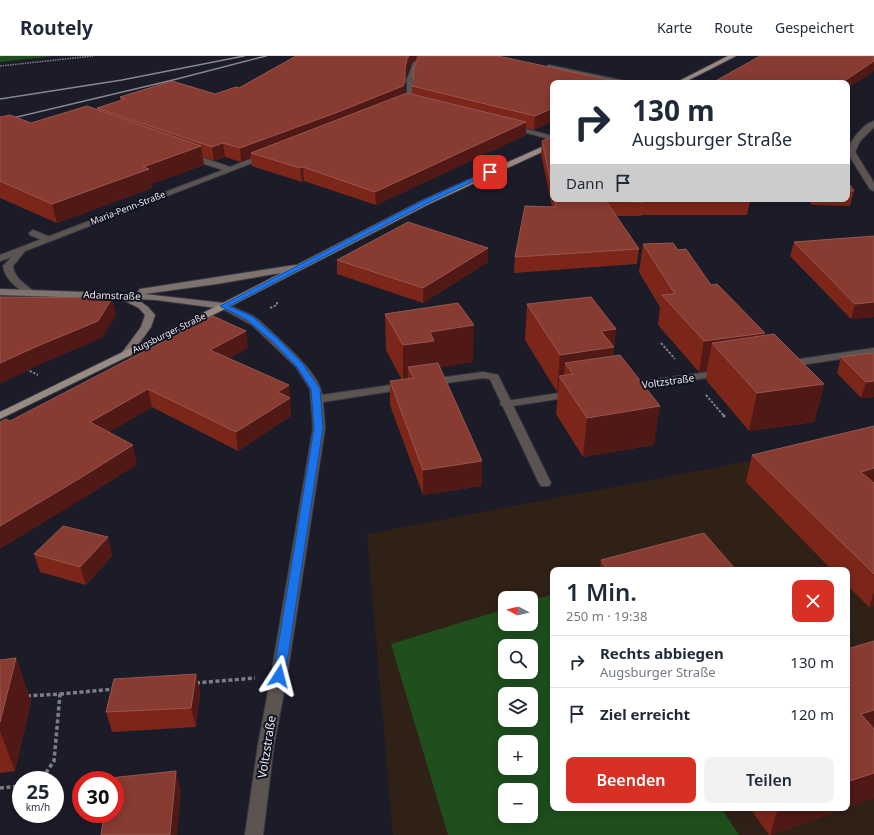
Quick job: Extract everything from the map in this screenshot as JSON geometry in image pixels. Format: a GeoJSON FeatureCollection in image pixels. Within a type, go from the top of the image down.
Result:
{"type":"FeatureCollection","features":[{"type":"Feature","properties":{"kind":"main road"},"geometry":{"type":"LineString","coordinates":[[684,80],[733,56]]}},
{"type":"Feature","properties":{"kind":"main road","name":"Augsburger Straße"},"geometry":{"type":"LineString","coordinates":[[0,416],[224,306],[426,202],[550,145]]}},
{"type":"Feature","properties":{"kind":"main road"},"geometry":{"type":"LineString","coordinates":[[114,295],[296,268]]}},
{"type":"Feature","properties":{"kind":"main road","name":"Adamstraße"},"geometry":{"type":"LineString","coordinates":[[0,292],[156,297],[224,306]]}},
{"type":"Feature","properties":{"kind":"main road"},"geometry":{"type":"LineString","coordinates":[[114,295],[137,303],[147,309],[150,315],[146,327],[126,354]]}},
{"type":"Feature","properties":{"kind":"street"},"geometry":{"type":"LineString","coordinates":[[392,106],[410,102],[408,82],[416,63]]}},
{"type":"Feature","properties":{"kind":"street"},"geometry":{"type":"LineString","coordinates":[[542,66],[610,80]]}},
{"type":"Feature","properties":{"kind":"street"},"geometry":{"type":"LineString","coordinates":[[874,123],[861,134],[852,145],[850,152],[874,188]]}},
{"type":"Feature","properties":{"kind":"street"},"geometry":{"type":"LineString","coordinates":[[499,125],[550,137]]}},
{"type":"Feature","properties":{"kind":"street","name":"Maria-Penn-Straße"},"geometry":{"type":"LineString","coordinates":[[0,258],[274,153]]}},
{"type":"Feature","properties":{"kind":"street"},"geometry":{"type":"LineString","coordinates":[[184,154],[230,170]]}},
{"type":"Feature","properties":{"kind":"street"},"geometry":{"type":"LineString","coordinates":[[33,233],[47,239]]}},
{"type":"Feature","properties":{"kind":"street","name":"Maria-Penn-Straße"},"geometry":{"type":"LineString","coordinates":[[26,247],[12,260],[8,266],[8,271],[12,278],[29,292]]}},
{"type":"Feature","properties":{"kind":"street","name":"Voltzstraße"},"geometry":{"type":"LineString","coordinates":[[224,306],[256,323],[300,365],[316,389],[319,428],[279,676],[266,745],[254,835]]}},
{"type":"Feature","properties":{"kind":"street"},"geometry":{"type":"LineString","coordinates":[[775,366],[874,351]]}},
{"type":"Feature","properties":{"kind":"street","name":"Voltzstraße"},"geometry":{"type":"LineString","coordinates":[[614,388],[737,371]]}},
{"type":"Feature","properties":{"kind":"street"},"geometry":{"type":"LineString","coordinates":[[317,399],[483,375],[494,377],[545,483]]}},
{"type":"Feature","properties":{"kind":"street"},"geometry":{"type":"LineString","coordinates":[[506,404],[583,393]]}},
{"type":"Feature","properties":{"kind":"path"},"geometry":{"type":"LineString","coordinates":[[0,66],[93,56]]}},
{"type":"Feature","properties":{"kind":"path"},"geometry":{"type":"LineString","coordinates":[[26,368],[58,387]]}},
{"type":"Feature","properties":{"kind":"path"},"geometry":{"type":"LineString","coordinates":[[193,683],[279,676]]}},
{"type":"Feature","properties":{"kind":"path"},"geometry":{"type":"LineString","coordinates":[[22,696],[122,689]]}},
{"type":"Feature","properties":{"kind":"path"},"geometry":{"type":"LineString","coordinates":[[48,771],[54,761],[60,694]]}},
{"type":"Feature","properties":{"kind":"path"},"geometry":{"type":"LineString","coordinates":[[0,788],[12,787]]}},
{"type":"Feature","properties":{"kind":"shaded area"},"geometry":{"type":"Polygon","coordinates":[[[874,430],[874,835],[393,835],[367,534],[760,459],[874,430]]]}},
{"type":"Feature","properties":{"kind":"green space"},"geometry":{"type":"Polygon","coordinates":[[[0,56],[55,56],[0,62],[0,56]]]}},
{"type":"Feature","properties":{"kind":"green space"},"geometry":{"type":"Polygon","coordinates":[[[550,595],[550,811],[723,811],[739,835],[448,835],[391,644],[498,611],[498,631],[538,631],[538,599],[550,595]]]}},
{"type":"Feature","properties":{"kind":"building"},"geometry":{"type":"Polygon","coordinates":[[[296,56],[409,56],[405,69],[405,82],[403,86],[240,148],[223,143],[212,147],[97,108],[125,99],[120,97],[172,81],[215,94],[236,87],[239,88],[296,56]]]}},
{"type":"Feature","properties":{"kind":"building"},"geometry":{"type":"Polygon","coordinates":[[[419,56],[498,56],[609,80],[550,80],[550,109],[535,116],[412,86],[414,82],[413,71],[419,56]]]}},
{"type":"Feature","properties":{"kind":"building"},"geometry":{"type":"Polygon","coordinates":[[[760,56],[874,56],[874,61],[846,80],[717,80],[760,56]]]}},
{"type":"Feature","properties":{"kind":"building"},"geometry":{"type":"Polygon","coordinates":[[[407,93],[526,122],[375,192],[303,167],[300,168],[251,153],[407,93]]]}},
{"type":"Feature","properties":{"kind":"building"},"geometry":{"type":"Polygon","coordinates":[[[87,106],[201,146],[143,167],[149,169],[52,204],[0,181],[0,117],[10,115],[31,123],[87,106]]]}},
{"type":"Feature","properties":{"kind":"building"},"geometry":{"type":"Polygon","coordinates":[[[550,137],[550,179],[542,141],[550,137]]]}},
{"type":"Feature","properties":{"kind":"building"},"geometry":{"type":"Polygon","coordinates":[[[850,185],[854,191],[850,191],[850,185]]]}},
{"type":"Feature","properties":{"kind":"building"},"geometry":{"type":"Polygon","coordinates":[[[555,202],[607,202],[639,249],[515,257],[525,206],[556,207],[555,202]]]}},
{"type":"Feature","properties":{"kind":"building"},"geometry":{"type":"Polygon","coordinates":[[[408,222],[488,248],[423,288],[337,260],[408,222]]]}},
{"type":"Feature","properties":{"kind":"building"},"geometry":{"type":"Polygon","coordinates":[[[874,236],[874,302],[855,304],[794,242],[874,236]]]}},
{"type":"Feature","properties":{"kind":"building"},"geometry":{"type":"Polygon","coordinates":[[[673,243],[678,250],[686,249],[711,285],[717,284],[765,333],[704,341],[662,295],[675,294],[643,244],[673,243]]]}},
{"type":"Feature","properties":{"kind":"building"},"geometry":{"type":"Polygon","coordinates":[[[0,297],[112,298],[98,321],[0,363],[0,297]]]}},
{"type":"Feature","properties":{"kind":"building"},"geometry":{"type":"Polygon","coordinates":[[[591,297],[616,329],[601,331],[614,347],[560,355],[527,304],[591,297]]]}},
{"type":"Feature","properties":{"kind":"building"},"geometry":{"type":"Polygon","coordinates":[[[458,303],[474,325],[430,332],[434,341],[403,345],[385,314],[458,303]]]}},
{"type":"Feature","properties":{"kind":"building"},"geometry":{"type":"Polygon","coordinates":[[[213,316],[246,331],[210,350],[289,385],[278,392],[290,398],[236,432],[148,389],[90,422],[133,445],[0,526],[0,422],[6,419],[10,421],[213,316]]]}},
{"type":"Feature","properties":{"kind":"building"},"geometry":{"type":"Polygon","coordinates":[[[774,334],[824,384],[757,393],[712,343],[774,334]]]}},
{"type":"Feature","properties":{"kind":"building"},"geometry":{"type":"Polygon","coordinates":[[[874,353],[874,381],[866,382],[841,357],[874,353]]]}},
{"type":"Feature","properties":{"kind":"building"},"geometry":{"type":"Polygon","coordinates":[[[620,355],[660,406],[587,418],[559,376],[573,374],[565,363],[620,355]]]}},
{"type":"Feature","properties":{"kind":"building"},"geometry":{"type":"Polygon","coordinates":[[[438,363],[482,461],[423,470],[390,381],[414,378],[408,367],[438,363]]]}},
{"type":"Feature","properties":{"kind":"building"},"geometry":{"type":"Polygon","coordinates":[[[874,426],[874,468],[861,472],[874,483],[874,574],[752,455],[874,426]]]}},
{"type":"Feature","properties":{"kind":"building"},"geometry":{"type":"Polygon","coordinates":[[[63,526],[108,537],[80,567],[34,554],[63,526]]]}},
{"type":"Feature","properties":{"kind":"building"},"geometry":{"type":"Polygon","coordinates":[[[704,533],[733,567],[606,567],[601,560],[704,533]]]}},
{"type":"Feature","properties":{"kind":"building"},"geometry":{"type":"Polygon","coordinates":[[[874,641],[874,710],[861,714],[874,729],[874,773],[850,781],[850,648],[874,641]]]}},
{"type":"Feature","properties":{"kind":"building"},"geometry":{"type":"Polygon","coordinates":[[[16,658],[0,722],[0,660],[16,658]]]}},
{"type":"Feature","properties":{"kind":"building"},"geometry":{"type":"Polygon","coordinates":[[[196,674],[191,708],[106,712],[114,679],[196,674]]]}},
{"type":"Feature","properties":{"kind":"building"},"geometry":{"type":"Polygon","coordinates":[[[176,771],[170,835],[101,835],[103,823],[124,823],[124,777],[176,771]]]}},
{"type":"Feature","properties":{"kind":"railway"},"geometry":{"type":"LineString","coordinates":[[0,99],[122,80],[244,56]]}},
{"type":"Feature","properties":{"kind":"railway"},"geometry":{"type":"LineString","coordinates":[[0,121],[173,80],[266,56]]}},
{"type":"Feature","properties":{"kind":"route"},"geometry":{"type":"LineString","coordinates":[[279,676],[319,428],[316,389],[300,365],[256,323],[224,306],[310,260],[490,172]]}}]}
